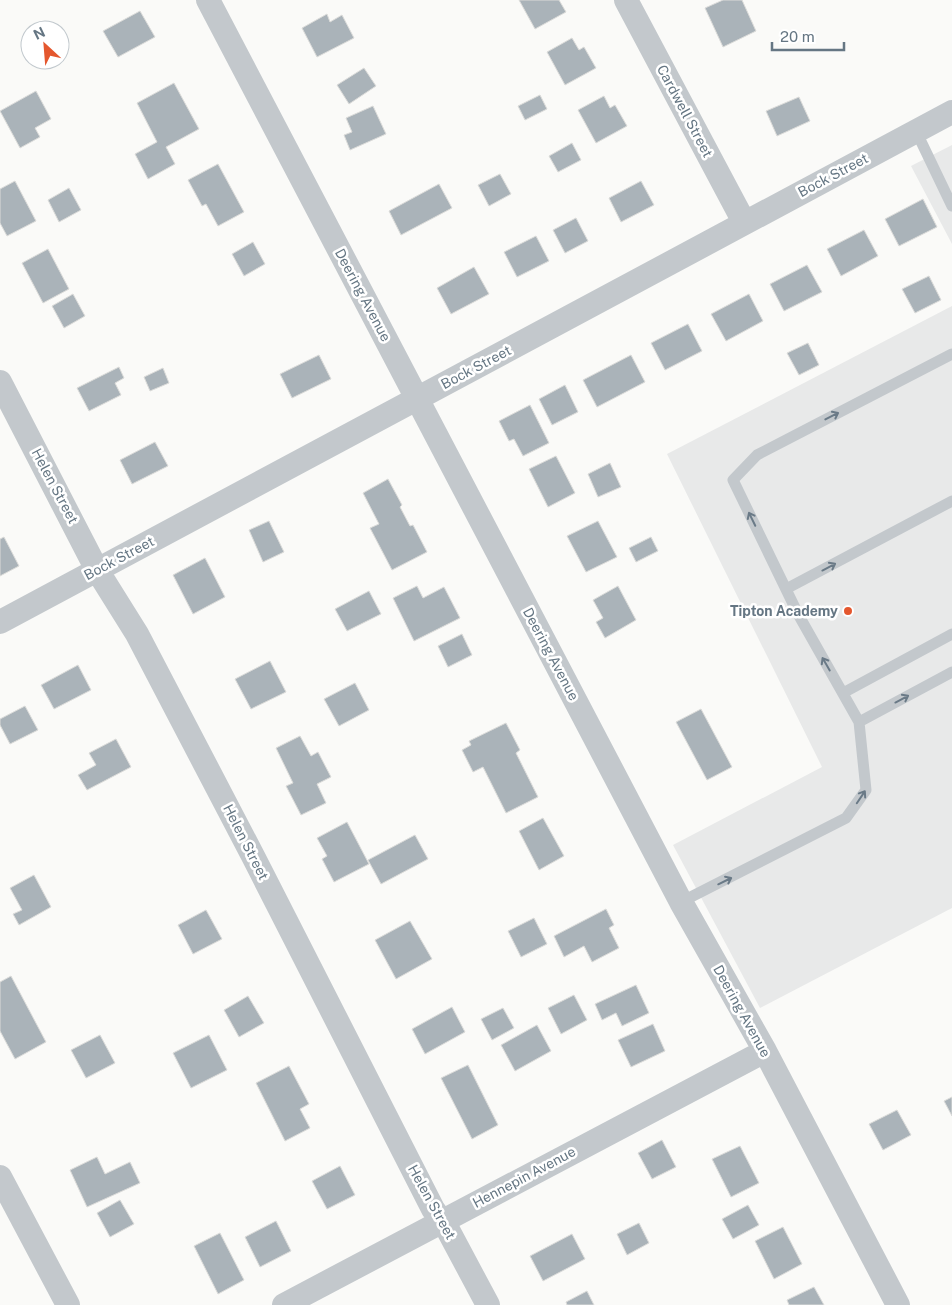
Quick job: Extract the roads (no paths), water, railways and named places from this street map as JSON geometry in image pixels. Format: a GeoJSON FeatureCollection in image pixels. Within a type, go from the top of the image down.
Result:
{"type":"FeatureCollection","features":[{"type":"Feature","properties":{"kind":"street","name":"Deering Avenue"},"geometry":{"type":"LineString","coordinates":[[208,0],[681,902],[765,1051],[898,1305]]}},
{"type":"Feature","properties":{"kind":"street","name":"Cardwell Street"},"geometry":{"type":"LineString","coordinates":[[626,0],[744,222]]}},
{"type":"Feature","properties":{"kind":"street","name":"Bock Street"},"geometry":{"type":"LineString","coordinates":[[0,622],[952,112]]}},
{"type":"Feature","properties":{"kind":"street","name":"Helen Street"},"geometry":{"type":"LineString","coordinates":[[0,382],[97,570],[137,634],[441,1220],[488,1305]]}},
{"type":"Feature","properties":{"kind":"street","name":"Hennepin Avenue"},"geometry":{"type":"LineString","coordinates":[[284,1305],[441,1220],[765,1051]]}},
{"type":"Feature","properties":{"kind":"street"},"geometry":{"type":"LineString","coordinates":[[0,1178],[68,1305]]}},
{"type":"Feature","properties":{"kind":"lane"},"geometry":{"type":"LineString","coordinates":[[916,131],[952,206]]}},
{"type":"Feature","properties":{"kind":"lane"},"geometry":{"type":"LineString","coordinates":[[681,902],[846,818],[866,790],[859,722],[786,589],[733,480],[756,455],[952,354]]}},
{"type":"Feature","properties":{"kind":"lane"},"geometry":{"type":"LineString","coordinates":[[786,589],[952,501]]}},
{"type":"Feature","properties":{"kind":"lane"},"geometry":{"type":"LineString","coordinates":[[843,693],[952,634]]}},
{"type":"Feature","properties":{"kind":"lane"},"geometry":{"type":"LineString","coordinates":[[859,722],[952,672]]}},
{"type":"Feature","properties":{"kind":"place","name":"Tipton Academy"},"geometry":{"type":"Point","coordinates":[848,611]}}]}
